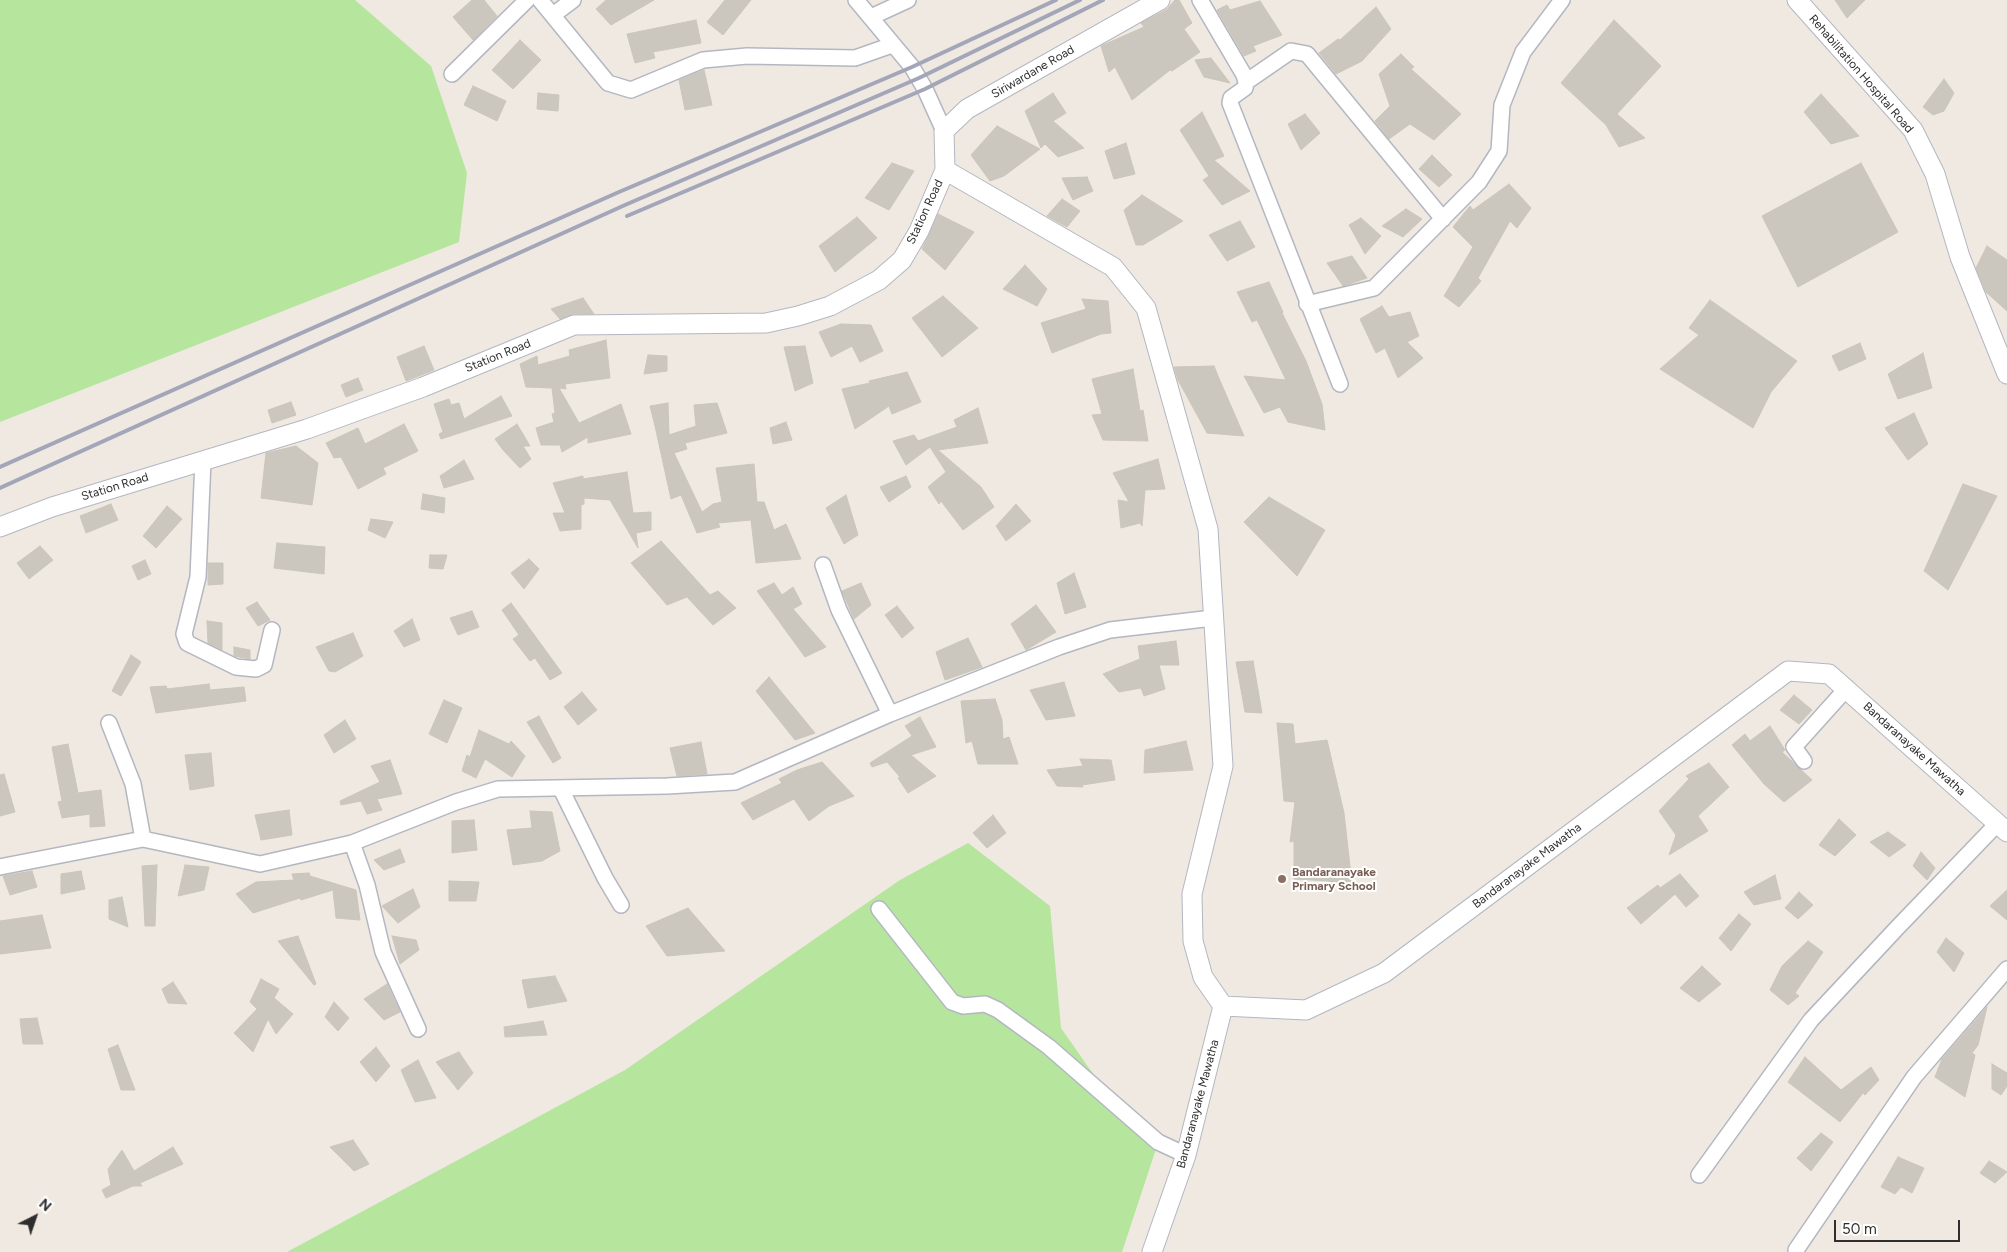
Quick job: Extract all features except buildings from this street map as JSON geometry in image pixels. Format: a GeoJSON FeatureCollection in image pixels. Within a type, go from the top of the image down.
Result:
{"type":"FeatureCollection","features":[{"type":"Feature","properties":{"kind":"street"},"geometry":{"type":"LineString","coordinates":[[452,74],[527,0]]}},
{"type":"Feature","properties":{"kind":"street"},"geometry":{"type":"LineString","coordinates":[[540,0],[608,83],[631,90],[703,60],[747,56],[855,58],[892,45]]}},
{"type":"Feature","properties":{"kind":"street"},"geometry":{"type":"LineString","coordinates":[[553,15],[573,0]]}},
{"type":"Feature","properties":{"kind":"street"},"geometry":{"type":"LineString","coordinates":[[856,0],[872,17],[892,45],[916,73],[944,131],[945,170],[1113,267],[1146,308],[1208,529],[1223,766],[1192,894],[1193,941],[1203,977],[1223,1006]]}},
{"type":"Feature","properties":{"kind":"street"},"geometry":{"type":"LineString","coordinates":[[872,17],[908,0]]}},
{"type":"Feature","properties":{"kind":"street","name":"Siriwardane Road"},"geometry":{"type":"LineString","coordinates":[[944,131],[967,109],[1160,0]]}},
{"type":"Feature","properties":{"kind":"street"},"geometry":{"type":"LineString","coordinates":[[1200,0],[1244,75],[1245,88],[1231,98],[1230,103],[1307,304],[1340,384]]}},
{"type":"Feature","properties":{"kind":"street"},"geometry":{"type":"LineString","coordinates":[[1307,304],[1374,288],[1479,182],[1499,151],[1502,105],[1523,52],[1562,0]]}},
{"type":"Feature","properties":{"kind":"street","name":"Rehabilitation Hospital Road"},"geometry":{"type":"LineString","coordinates":[[1797,0],[1913,130],[1935,174],[1960,257],[2007,374]]}},
{"type":"Feature","properties":{"kind":"street"},"geometry":{"type":"LineString","coordinates":[[1246,82],[1291,51],[1307,54],[1443,219]]}},
{"type":"Feature","properties":{"kind":"street","name":"Station Road"},"geometry":{"type":"LineString","coordinates":[[0,527],[52,507],[307,429],[414,390],[574,326],[766,323],[830,306],[879,280],[902,260],[919,231],[945,170]]}},
{"type":"Feature","properties":{"kind":"street"},"geometry":{"type":"LineString","coordinates":[[203,460],[198,577],[184,634],[187,643],[236,667],[256,669],[264,665],[272,630]]}},
{"type":"Feature","properties":{"kind":"street"},"geometry":{"type":"LineString","coordinates":[[823,565],[839,610],[890,714]]}},
{"type":"Feature","properties":{"kind":"street"},"geometry":{"type":"LineString","coordinates":[[0,867],[144,839],[260,864],[352,843],[456,802],[498,789],[667,786],[735,782],[890,714],[1059,647],[1110,630],[1213,618]]}},
{"type":"Feature","properties":{"kind":"street","name":"Bandaranayake Mawatha"},"geometry":{"type":"LineString","coordinates":[[1152,1252],[1186,1155],[1223,1006],[1306,1010],[1384,973],[1788,671],[1829,674],[1847,688],[2002,828]]}},
{"type":"Feature","properties":{"kind":"street"},"geometry":{"type":"LineString","coordinates":[[1804,761],[1794,747],[1847,688]]}},
{"type":"Feature","properties":{"kind":"street"},"geometry":{"type":"LineString","coordinates":[[109,723],[133,784],[144,839]]}},
{"type":"Feature","properties":{"kind":"street"},"geometry":{"type":"LineString","coordinates":[[561,789],[605,878],[621,905]]}},
{"type":"Feature","properties":{"kind":"street"},"geometry":{"type":"LineString","coordinates":[[1699,1175],[1811,1020],[1897,928],[2002,828]]}},
{"type":"Feature","properties":{"kind":"street"},"geometry":{"type":"LineString","coordinates":[[352,843],[367,885],[383,952],[418,1029]]}},
{"type":"Feature","properties":{"kind":"street"},"geometry":{"type":"LineString","coordinates":[[879,909],[952,1002],[963,1006],[985,1004],[998,1010],[1048,1047],[1158,1142],[1186,1155]]}},
{"type":"Feature","properties":{"kind":"street"},"geometry":{"type":"LineString","coordinates":[[1796,1250],[1914,1077],[2007,969]]}},
{"type":"Feature","properties":{"kind":"green space"},"geometry":{"type":"Polygon","coordinates":[[[0,0],[355,0],[431,66],[467,173],[459,242],[0,422],[0,0]]]}},
{"type":"Feature","properties":{"kind":"green space"},"geometry":{"type":"Polygon","coordinates":[[[968,843],[1050,906],[1061,1028],[1133,1131],[1156,1149],[1122,1252],[287,1252],[625,1070],[900,880],[968,843]]]}},
{"type":"Feature","properties":{"kind":"railway"},"geometry":{"type":"LineString","coordinates":[[0,467],[619,192],[912,67],[1056,0]]}},
{"type":"Feature","properties":{"kind":"railway"},"geometry":{"type":"LineString","coordinates":[[0,488],[625,205],[919,78],[1080,0]]}},
{"type":"Feature","properties":{"kind":"railway"},"geometry":{"type":"LineString","coordinates":[[627,216],[925,89],[1103,0]]}},
{"type":"Feature","properties":{"kind":"place","name":"Bandaranayake Primary School"},"geometry":{"type":"Point","coordinates":[1282,879]}}]}
